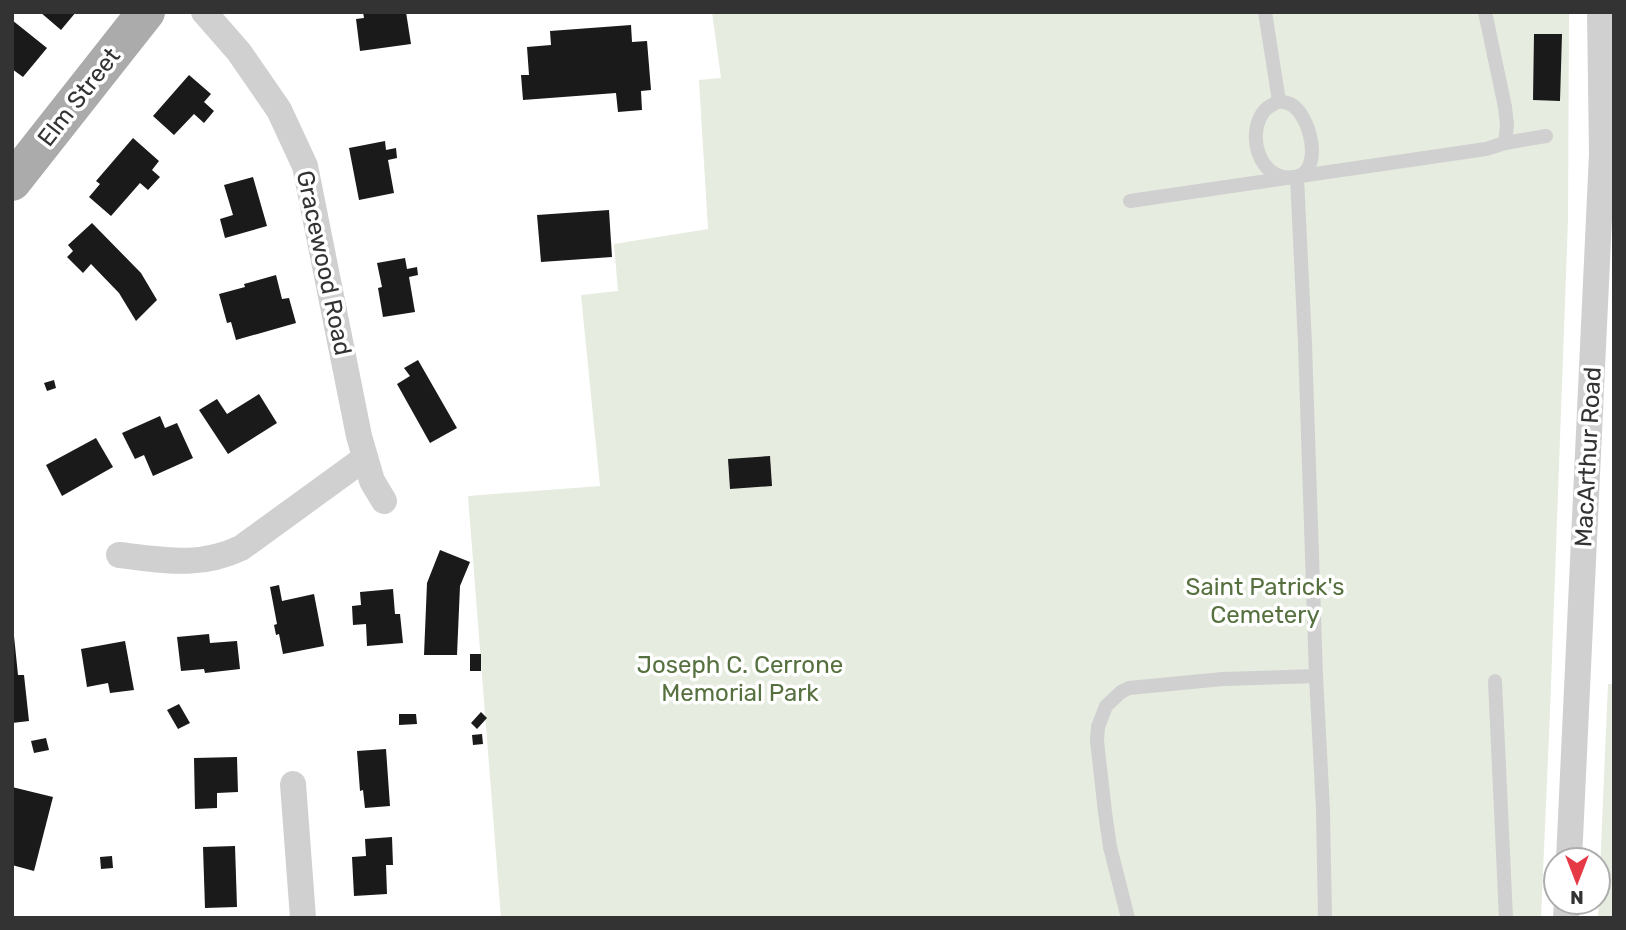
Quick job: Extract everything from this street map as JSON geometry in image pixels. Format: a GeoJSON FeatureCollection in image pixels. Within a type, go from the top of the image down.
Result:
{"type":"FeatureCollection","features":[{"type":"Feature","properties":{"kind":"main road","name":"Elm Street"},"geometry":{"type":"LineString","coordinates":[[12,182],[146,12]]}},
{"type":"Feature","properties":{"kind":"street","name":"Gracewood Road"},"geometry":{"type":"LineString","coordinates":[[204,12],[239,52],[279,110],[305,166],[365,458],[372,481],[384,500]]}},
{"type":"Feature","properties":{"kind":"street","name":"MacArthur Road"},"geometry":{"type":"LineString","coordinates":[[1570,846],[1608,154],[1600,12]]}},
{"type":"Feature","properties":{"kind":"street"},"geometry":{"type":"LineString","coordinates":[[119,555],[192,561],[226,555],[241,548],[365,458]]}},
{"type":"Feature","properties":{"kind":"street"},"geometry":{"type":"LineString","coordinates":[[293,784],[303,918]]}},
{"type":"Feature","properties":{"kind":"lane"},"geometry":{"type":"LineString","coordinates":[[1265,12],[1279,101]]}},
{"type":"Feature","properties":{"kind":"lane"},"geometry":{"type":"LineString","coordinates":[[1485,12],[1505,107],[1505,143]]}},
{"type":"Feature","properties":{"kind":"lane"},"geometry":{"type":"LineString","coordinates":[[1279,101],[1291,104],[1300,113],[1309,132],[1312,151],[1310,165],[1297,177],[1279,176],[1270,171],[1259,157],[1255,131],[1259,119],[1267,108],[1279,101]]}},
{"type":"Feature","properties":{"kind":"lane"},"geometry":{"type":"LineString","coordinates":[[1130,201],[1486,149],[1546,136]]}},
{"type":"Feature","properties":{"kind":"lane"},"geometry":{"type":"LineString","coordinates":[[1297,177],[1325,918]]}},
{"type":"Feature","properties":{"kind":"lane"},"geometry":{"type":"LineString","coordinates":[[1128,918],[1111,847],[1097,741],[1098,727],[1107,706],[1129,688],[1223,679],[1316,676]]}},
{"type":"Feature","properties":{"kind":"lane"},"geometry":{"type":"LineString","coordinates":[[1494,681],[1506,918]]}},
{"type":"Feature","properties":{"kind":"green space"},"geometry":{"type":"Polygon","coordinates":[[[712,12],[1569,12],[1568,220],[1541,918],[501,918],[468,496],[600,486],[581,295],[618,291],[614,244],[708,229],[699,80],[721,78],[712,12]]]}},
{"type":"Feature","properties":{"kind":"green space"},"geometry":{"type":"Polygon","coordinates":[[[1608,684],[1614,684],[1614,918],[1598,918],[1612,916],[1612,846],[1601,846],[1608,684]]]}},
{"type":"Feature","properties":{"kind":"building"},"geometry":{"type":"Polygon","coordinates":[[[40,12],[76,12],[61,30],[40,12]]]}},
{"type":"Feature","properties":{"kind":"building"},"geometry":{"type":"Polygon","coordinates":[[[363,12],[406,12],[411,44],[360,51],[356,19],[364,18],[363,12]]]}},
{"type":"Feature","properties":{"kind":"building"},"geometry":{"type":"Polygon","coordinates":[[[12,20],[47,48],[23,77],[12,69],[12,20]]]}},
{"type":"Feature","properties":{"kind":"building"},"geometry":{"type":"Polygon","coordinates":[[[631,25],[632,42],[647,41],[651,90],[641,91],[642,110],[618,112],[616,93],[523,100],[521,75],[529,75],[527,47],[551,45],[550,31],[631,25]]]}},
{"type":"Feature","properties":{"kind":"building"},"geometry":{"type":"Polygon","coordinates":[[[1534,34],[1562,34],[1560,101],[1533,100],[1534,34]]]}},
{"type":"Feature","properties":{"kind":"building"},"geometry":{"type":"Polygon","coordinates":[[[189,75],[211,94],[204,102],[214,111],[204,123],[194,114],[174,135],[153,116],[189,75]]]}},
{"type":"Feature","properties":{"kind":"building"},"geometry":{"type":"Polygon","coordinates":[[[133,138],[159,161],[152,170],[160,177],[148,190],[140,183],[111,216],[89,197],[100,184],[96,181],[133,138]]]}},
{"type":"Feature","properties":{"kind":"building"},"geometry":{"type":"Polygon","coordinates":[[[385,141],[386,150],[396,148],[397,158],[388,160],[394,193],[359,200],[349,148],[385,141]]]}},
{"type":"Feature","properties":{"kind":"building"},"geometry":{"type":"Polygon","coordinates":[[[253,177],[267,226],[225,238],[220,219],[233,215],[224,185],[253,177]]]}},
{"type":"Feature","properties":{"kind":"building"},"geometry":{"type":"Polygon","coordinates":[[[609,210],[612,257],[541,262],[537,215],[609,210]]]}},
{"type":"Feature","properties":{"kind":"building"},"geometry":{"type":"Polygon","coordinates":[[[92,223],[141,273],[157,300],[136,321],[119,293],[91,264],[83,273],[67,257],[73,251],[68,245],[92,223]]]}},
{"type":"Feature","properties":{"kind":"building"},"geometry":{"type":"Polygon","coordinates":[[[405,258],[407,269],[417,267],[418,275],[409,277],[415,312],[383,317],[378,288],[382,287],[377,263],[405,258]]]}},
{"type":"Feature","properties":{"kind":"building"},"geometry":{"type":"Polygon","coordinates":[[[276,275],[282,299],[289,298],[296,323],[236,340],[231,322],[227,323],[219,294],[276,275]]]}},
{"type":"Feature","properties":{"kind":"building"},"geometry":{"type":"Polygon","coordinates":[[[418,360],[457,428],[430,443],[397,384],[410,376],[404,368],[418,360]]]}},
{"type":"Feature","properties":{"kind":"building"},"geometry":{"type":"Polygon","coordinates":[[[54,380],[56,388],[47,391],[44,383],[54,380]]]}},
{"type":"Feature","properties":{"kind":"building"},"geometry":{"type":"Polygon","coordinates":[[[259,394],[277,423],[228,454],[199,410],[217,399],[227,414],[259,394]]]}},
{"type":"Feature","properties":{"kind":"building"},"geometry":{"type":"Polygon","coordinates":[[[160,416],[165,428],[177,423],[193,458],[153,476],[144,455],[135,459],[122,433],[160,416]]]}},
{"type":"Feature","properties":{"kind":"building"},"geometry":{"type":"Polygon","coordinates":[[[96,438],[113,467],[62,496],[46,465],[96,438]]]}},
{"type":"Feature","properties":{"kind":"building"},"geometry":{"type":"Polygon","coordinates":[[[770,456],[772,486],[730,489],[728,459],[770,456]]]}},
{"type":"Feature","properties":{"kind":"building"},"geometry":{"type":"Polygon","coordinates":[[[440,550],[470,562],[460,586],[457,655],[424,655],[427,583],[440,550]]]}},
{"type":"Feature","properties":{"kind":"building"},"geometry":{"type":"Polygon","coordinates":[[[279,585],[282,601],[314,594],[324,646],[283,654],[279,634],[276,635],[274,625],[277,624],[270,587],[279,585]]]}},
{"type":"Feature","properties":{"kind":"building"},"geometry":{"type":"Polygon","coordinates":[[[393,589],[395,614],[400,614],[403,643],[367,646],[366,624],[353,625],[352,606],[361,605],[360,592],[393,589]]]}},
{"type":"Feature","properties":{"kind":"building"},"geometry":{"type":"Polygon","coordinates":[[[209,634],[210,643],[237,641],[240,669],[205,673],[204,669],[181,671],[177,637],[209,634]]]}},
{"type":"Feature","properties":{"kind":"building"},"geometry":{"type":"Polygon","coordinates":[[[12,636],[18,675],[24,675],[29,721],[12,723],[12,636]]]}},
{"type":"Feature","properties":{"kind":"building"},"geometry":{"type":"Polygon","coordinates":[[[125,641],[134,690],[110,693],[108,683],[87,687],[81,649],[125,641]]]}},
{"type":"Feature","properties":{"kind":"building"},"geometry":{"type":"Polygon","coordinates":[[[470,654],[481,654],[481,671],[470,671],[470,654]]]}},
{"type":"Feature","properties":{"kind":"building"},"geometry":{"type":"Polygon","coordinates":[[[179,704],[190,723],[178,729],[167,710],[179,704]]]}},
{"type":"Feature","properties":{"kind":"building"},"geometry":{"type":"Polygon","coordinates":[[[481,712],[487,718],[477,729],[471,723],[481,712]]]}},
{"type":"Feature","properties":{"kind":"building"},"geometry":{"type":"Polygon","coordinates":[[[399,714],[416,714],[417,724],[399,725],[399,714]]]}},
{"type":"Feature","properties":{"kind":"building"},"geometry":{"type":"Polygon","coordinates":[[[482,734],[483,744],[473,745],[472,735],[482,734]]]}},
{"type":"Feature","properties":{"kind":"building"},"geometry":{"type":"Polygon","coordinates":[[[46,738],[49,750],[34,753],[31,741],[46,738]]]}},
{"type":"Feature","properties":{"kind":"building"},"geometry":{"type":"Polygon","coordinates":[[[386,749],[390,806],[365,808],[363,790],[360,791],[357,751],[386,749]]]}},
{"type":"Feature","properties":{"kind":"building"},"geometry":{"type":"Polygon","coordinates":[[[237,757],[238,792],[217,793],[217,808],[195,809],[194,758],[237,757]]]}},
{"type":"Feature","properties":{"kind":"building"},"geometry":{"type":"Polygon","coordinates":[[[12,787],[53,797],[34,871],[12,865],[12,787]]]}},
{"type":"Feature","properties":{"kind":"building"},"geometry":{"type":"Polygon","coordinates":[[[392,837],[393,865],[386,865],[387,894],[354,896],[352,857],[366,856],[365,839],[392,837]]]}},
{"type":"Feature","properties":{"kind":"building"},"geometry":{"type":"Polygon","coordinates":[[[235,846],[237,907],[205,908],[203,847],[235,846]]]}},
{"type":"Feature","properties":{"kind":"building"},"geometry":{"type":"Polygon","coordinates":[[[112,856],[113,868],[101,869],[100,857],[112,856]]]}},
{"type":"Feature","properties":{"kind":"park label","name":"Saint Patrick's Cemetery"},"geometry":{"type":"Point","coordinates":[1265,601]}},
{"type":"Feature","properties":{"kind":"park label","name":"Joseph C. Cerrone Memorial Park"},"geometry":{"type":"Point","coordinates":[740,679]}}]}
